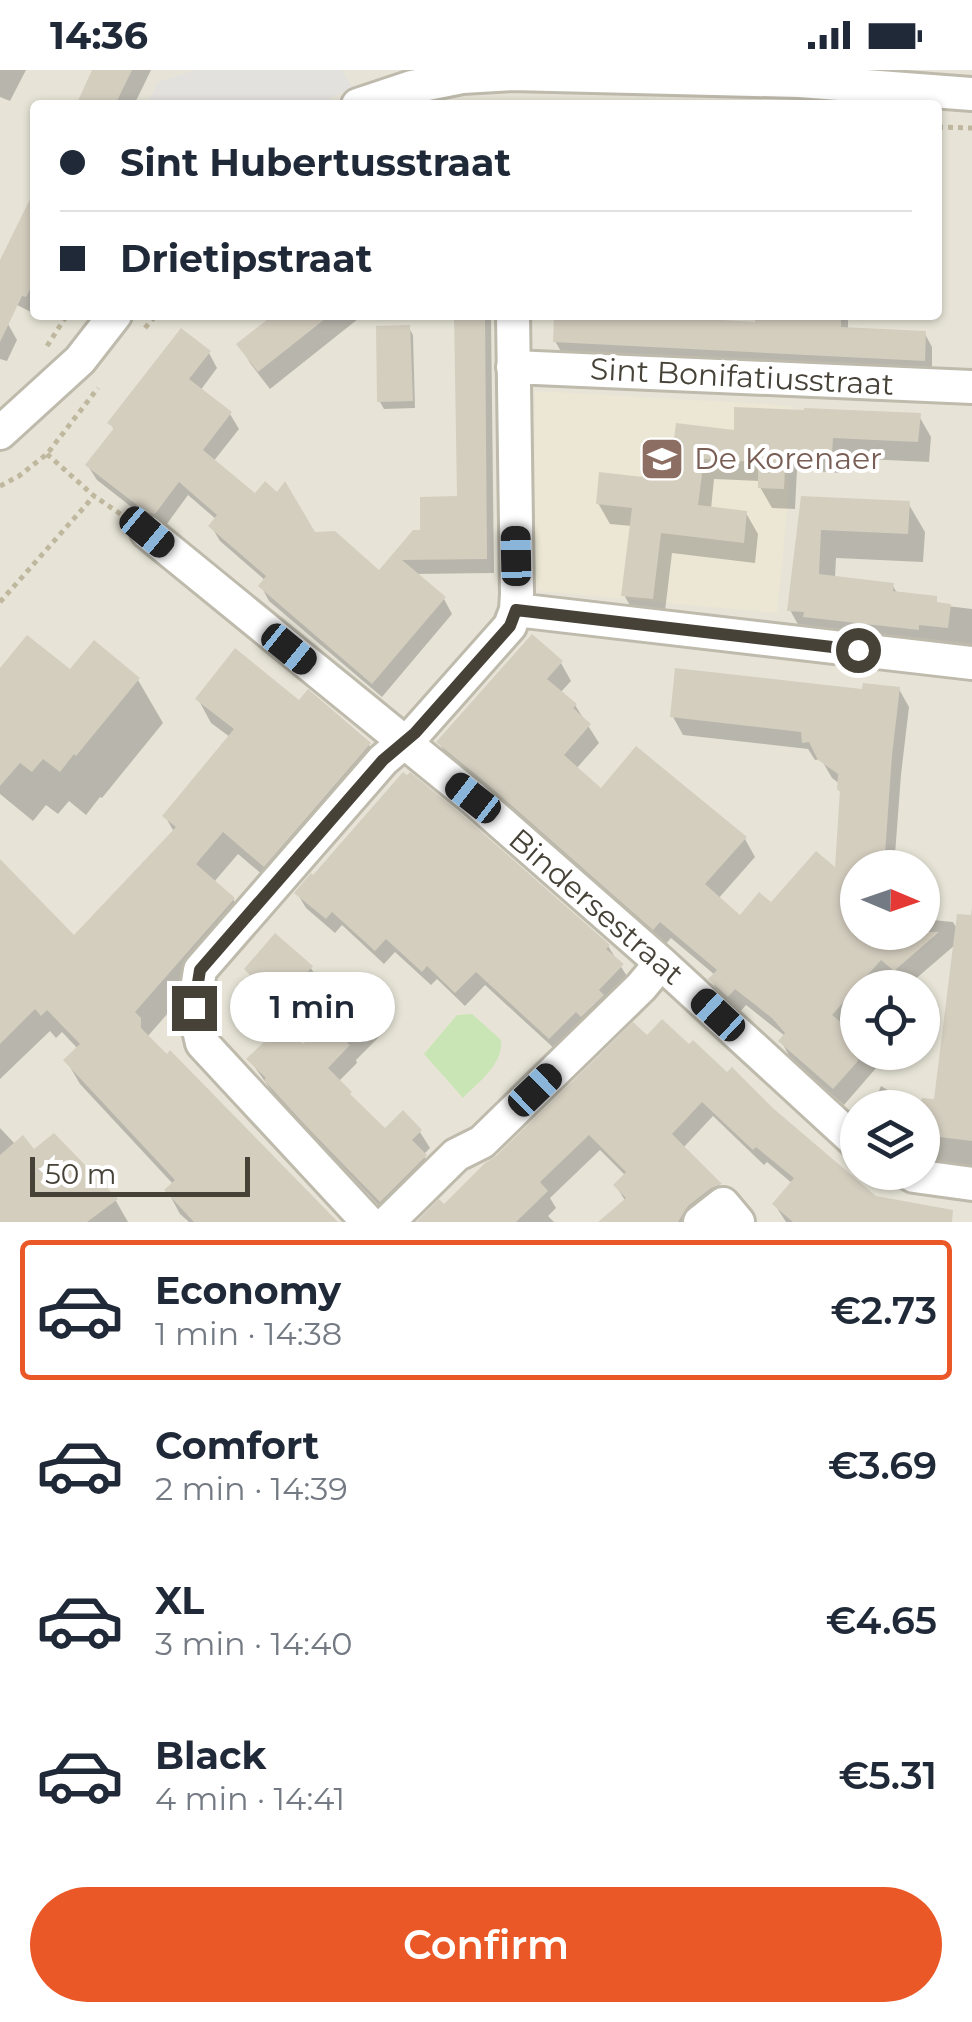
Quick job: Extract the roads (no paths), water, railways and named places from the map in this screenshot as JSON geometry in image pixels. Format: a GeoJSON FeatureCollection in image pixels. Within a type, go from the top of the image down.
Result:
{"type":"FeatureCollection","features":[{"type":"Feature","properties":{"kind":"street"},"geometry":{"type":"LineString","coordinates":[[800,81],[848,70]]}},
{"type":"Feature","properties":{"kind":"street"},"geometry":{"type":"LineString","coordinates":[[372,100],[412,86],[462,77],[512,90],[800,81],[972,94]]}},
{"type":"Feature","properties":{"kind":"street"},"geometry":{"type":"LineString","coordinates":[[0,433],[16,407],[80,360],[111,320]]}},
{"type":"Feature","properties":{"kind":"street"},"geometry":{"type":"LineString","coordinates":[[368,1222],[202,1044],[194,1008],[200,970],[383,760],[415,733],[510,626],[516,610],[512,320]]}},
{"type":"Feature","properties":{"kind":"street","name":"Sint Bonifatiusstraat"},"geometry":{"type":"LineString","coordinates":[[513,367],[972,387]]}},
{"type":"Feature","properties":{"kind":"street","name":"Bindersestraat"},"geometry":{"type":"LineString","coordinates":[[147,532],[473,798],[840,1128]]}},
{"type":"Feature","properties":{"kind":"street"},"geometry":{"type":"LineString","coordinates":[[516,610],[972,663]]}},
{"type":"Feature","properties":{"kind":"street"},"geometry":{"type":"LineString","coordinates":[[388,1222],[456,1155],[482,1142],[661,964]]}},
{"type":"Feature","properties":{"kind":"street"},"geometry":{"type":"LineString","coordinates":[[940,1180],[972,1184]]}},
{"type":"Feature","properties":{"kind":"street"},"geometry":{"type":"LineString","coordinates":[[700,1222],[723,1204],[738,1222]]}},
{"type":"Feature","properties":{"kind":"place","name":"De Korenaer"},"geometry":{"type":"Point","coordinates":[662,459]}}]}
